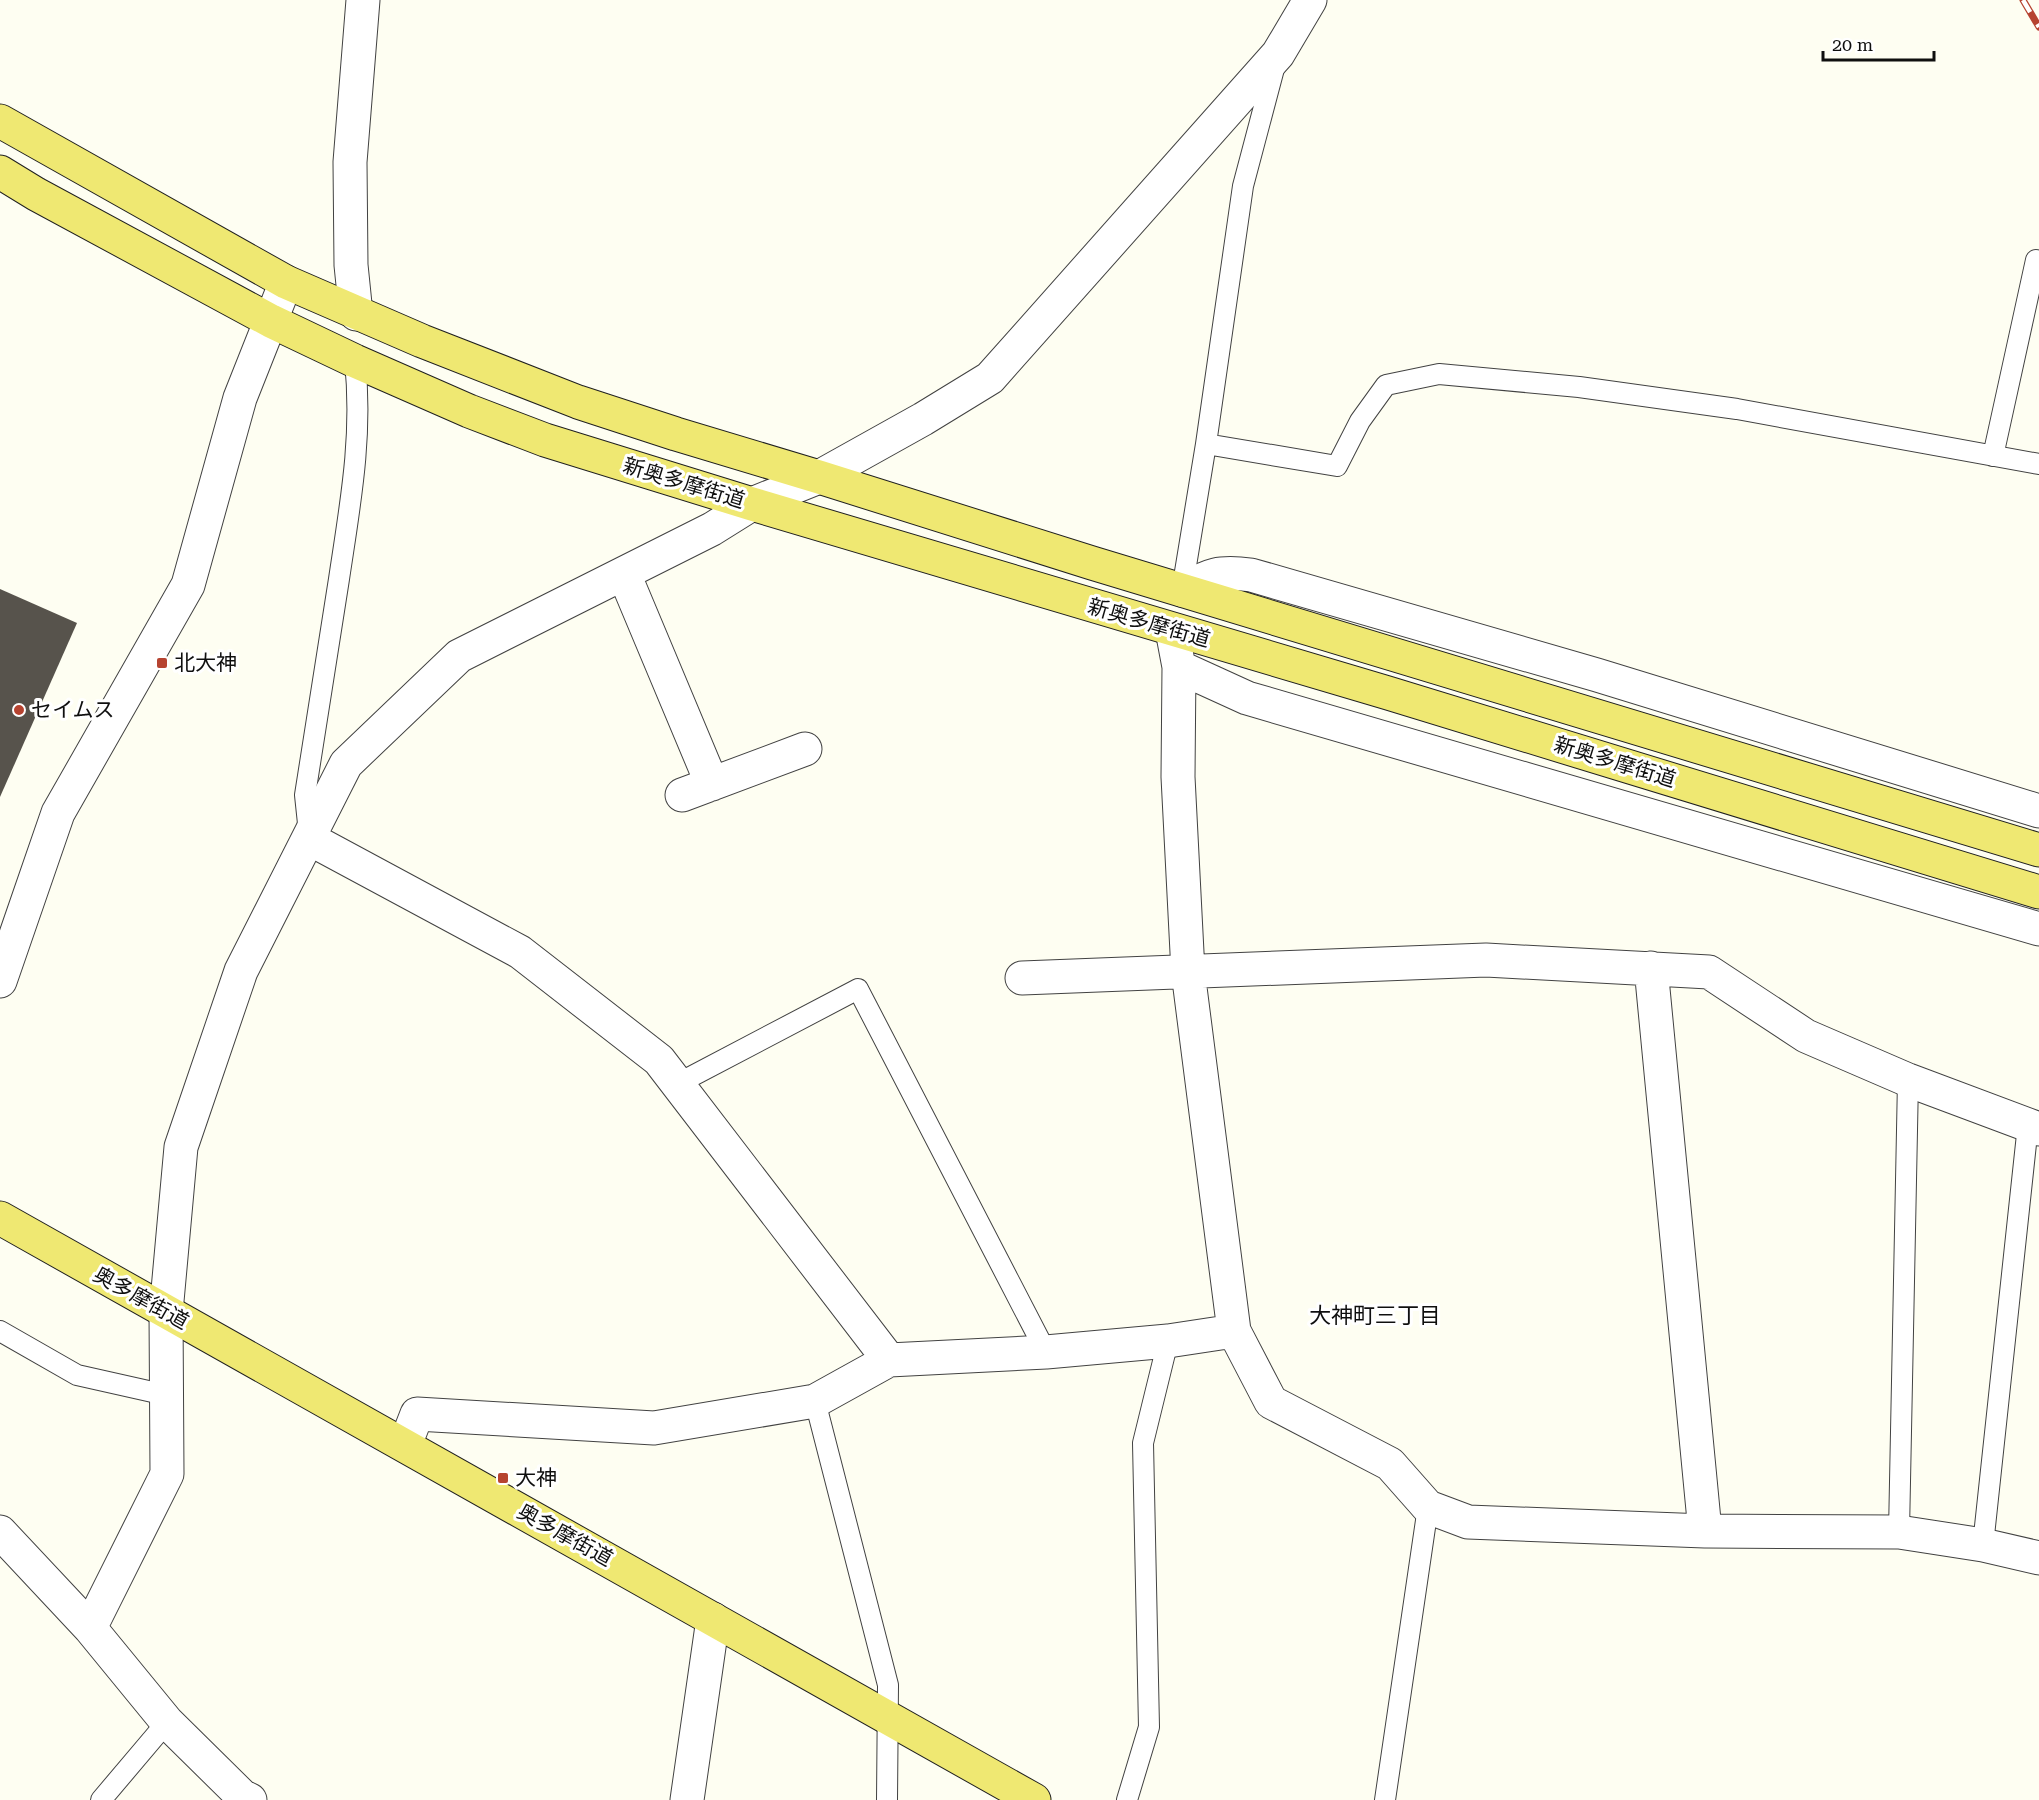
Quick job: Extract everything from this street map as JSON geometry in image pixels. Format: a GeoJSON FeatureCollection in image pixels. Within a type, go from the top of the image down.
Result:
{"type":"FeatureCollection","features":[{"type":"Feature","properties":{"kind":"main road","name":"新奥多摩街道"},"geometry":{"type":"LineString","coordinates":[[0,121],[286,282],[356,314],[578,402],[1182,590],[2039,850]]}},
{"type":"Feature","properties":{"kind":"main road","name":"新奥多摩街道"},"geometry":{"type":"LineString","coordinates":[[0,172],[47,200],[271,321],[469,411],[545,440],[2039,892]]}},
{"type":"Feature","properties":{"kind":"main road","name":"奥多摩街道"},"geometry":{"type":"LineString","coordinates":[[0,1218],[1035,1800]]}},
{"type":"Feature","properties":{"kind":"street"},"geometry":{"type":"LineString","coordinates":[[356,314],[351,265],[350,162],[363,0]]}},
{"type":"Feature","properties":{"kind":"street"},"geometry":{"type":"LineString","coordinates":[[90,1628],[167,1474],[166,1312],[181,1146],[241,971],[310,839],[346,764],[459,656],[712,529],[752,504],[819,477],[923,419],[990,378],[1278,54],[1310,0]]}},
{"type":"Feature","properties":{"kind":"street"},"geometry":{"type":"LineString","coordinates":[[0,981],[58,813],[188,585],[240,398],[286,282]]}},
{"type":"Feature","properties":{"kind":"street"},"geometry":{"type":"LineString","coordinates":[[1182,590],[1205,577],[1216,574],[1227,572],[1251,574],[1597,675],[2039,811]]}},
{"type":"Feature","properties":{"kind":"street"},"geometry":{"type":"LineString","coordinates":[[624,574],[712,784]]}},
{"type":"Feature","properties":{"kind":"street"},"geometry":{"type":"LineString","coordinates":[[1172,630],[1179,667],[1178,777],[1188,972],[1234,1331],[1271,1402],[1390,1464],[1428,1507],[1468,1522],[1706,1531],[1899,1532],[1983,1545],[2039,1558]]}},
{"type":"Feature","properties":{"kind":"street"},"geometry":{"type":"LineString","coordinates":[[1179,667],[1247,698],[2039,929]]}},
{"type":"Feature","properties":{"kind":"street"},"geometry":{"type":"LineString","coordinates":[[682,795],[805,749]]}},
{"type":"Feature","properties":{"kind":"street"},"geometry":{"type":"LineString","coordinates":[[310,839],[520,952],[659,1060],[679,1083],[889,1360]]}},
{"type":"Feature","properties":{"kind":"street"},"geometry":{"type":"LineString","coordinates":[[1022,978],[1485,960],[1709,972],[1806,1036],[1908,1080],[2034,1127]]}},
{"type":"Feature","properties":{"kind":"street"},"geometry":{"type":"LineString","coordinates":[[1651,968],[1706,1531]]}},
{"type":"Feature","properties":{"kind":"street"},"geometry":{"type":"LineString","coordinates":[[405,1445],[417,1414],[654,1428],[815,1401],[889,1360],[1046,1352],[1168,1341],[1234,1331]]}},
{"type":"Feature","properties":{"kind":"street"},"geometry":{"type":"LineString","coordinates":[[0,1532],[90,1628],[167,1722],[242,1796],[250,1800]]}},
{"type":"Feature","properties":{"kind":"street"},"geometry":{"type":"LineString","coordinates":[[687,1800],[713,1619]]}},
{"type":"Feature","properties":{"kind":"lane"},"geometry":{"type":"LineString","coordinates":[[1182,590],[1206,444],[1243,186],[1278,54]]}},
{"type":"Feature","properties":{"kind":"lane"},"geometry":{"type":"LineString","coordinates":[[1993,456],[2036,260]]}},
{"type":"Feature","properties":{"kind":"lane"},"geometry":{"type":"LineString","coordinates":[[310,839],[305,795],[357,447],[359,397],[355,361]]}},
{"type":"Feature","properties":{"kind":"lane"},"geometry":{"type":"LineString","coordinates":[[1206,444],[1337,466],[1360,421],[1386,385],[1439,374],[1579,387],[1737,410],[2039,464]]}},
{"type":"Feature","properties":{"kind":"lane"},"geometry":{"type":"LineString","coordinates":[[679,1083],[858,989],[1046,1352]]}},
{"type":"Feature","properties":{"kind":"lane"},"geometry":{"type":"LineString","coordinates":[[1899,1532],[1908,1080]]}},
{"type":"Feature","properties":{"kind":"lane"},"geometry":{"type":"LineString","coordinates":[[1983,1545],[2034,1127]]}},
{"type":"Feature","properties":{"kind":"lane"},"geometry":{"type":"LineString","coordinates":[[0,1331],[77,1375],[166,1395]]}},
{"type":"Feature","properties":{"kind":"lane"},"geometry":{"type":"LineString","coordinates":[[1127,1800],[1149,1726],[1143,1443],[1168,1341]]}},
{"type":"Feature","properties":{"kind":"lane"},"geometry":{"type":"LineString","coordinates":[[815,1401],[888,1685],[887,1800]]}},
{"type":"Feature","properties":{"kind":"lane"},"geometry":{"type":"LineString","coordinates":[[1385,1800],[1428,1507]]}},
{"type":"Feature","properties":{"kind":"lane"},"geometry":{"type":"LineString","coordinates":[[101,1800],[167,1722]]}},
{"type":"Feature","properties":{"kind":"building","name":"セイムス"},"geometry":{"type":"Polygon","coordinates":[[[0,589],[77,623],[0,797],[0,589]]]}},
{"type":"Feature","properties":{"kind":"railway"},"geometry":{"type":"LineString","coordinates":[[2023,0],[2039,27]]}},
{"type":"Feature","properties":{"kind":"place","name":"北大神"},"geometry":{"type":"Point","coordinates":[162,663]}},
{"type":"Feature","properties":{"kind":"place","name":"セイムス"},"geometry":{"type":"Point","coordinates":[19,710]}},
{"type":"Feature","properties":{"kind":"place","name":"大神"},"geometry":{"type":"Point","coordinates":[503,1478]}},
{"type":"Feature","properties":{"kind":"district","name":"大神町三丁目"},"geometry":{"type":"Point","coordinates":[1375,1315]}}]}
